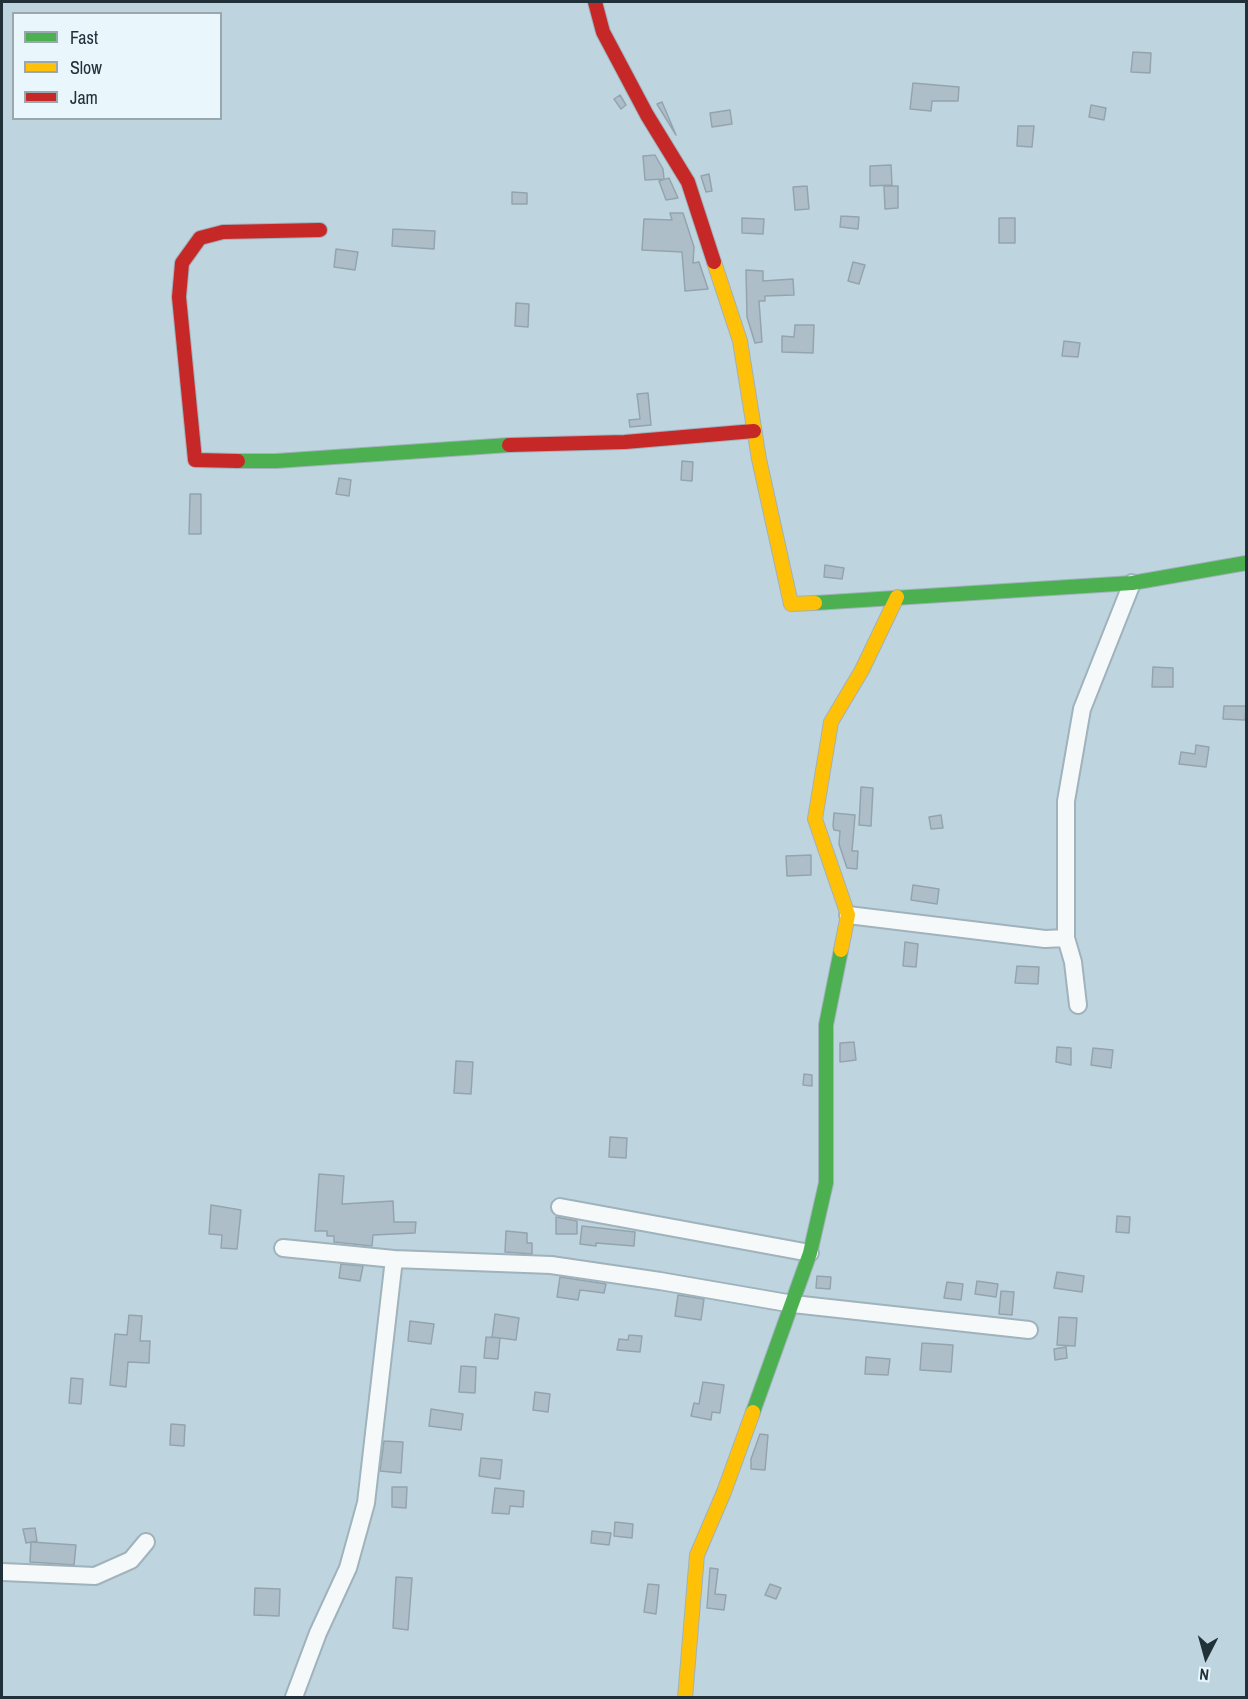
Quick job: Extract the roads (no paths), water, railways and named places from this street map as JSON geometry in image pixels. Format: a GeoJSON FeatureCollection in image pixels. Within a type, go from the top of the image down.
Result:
{"type":"FeatureCollection","features":[{"type":"Feature","properties":{"kind":"street"},"geometry":{"type":"LineString","coordinates":[[595,2],[603,32],[647,115],[688,182],[740,341],[754,431],[791,604],[1132,583],[1246,563]]}},
{"type":"Feature","properties":{"kind":"street"},"geometry":{"type":"LineString","coordinates":[[321,230],[223,232],[200,238],[182,263],[179,297],[195,460],[276,461],[545,443],[626,442],[754,431]]}},
{"type":"Feature","properties":{"kind":"street"},"geometry":{"type":"LineString","coordinates":[[1078,1005],[1073,962],[1066,938],[1066,801],[1082,709],[1132,583]]}},
{"type":"Feature","properties":{"kind":"street"},"geometry":{"type":"LineString","coordinates":[[685,1698],[697,1555],[724,1492],[793,1304],[810,1253],[826,1184],[826,1025],[848,915],[814,819],[831,722],[862,670],[897,597]]}},
{"type":"Feature","properties":{"kind":"street"},"geometry":{"type":"LineString","coordinates":[[848,915],[1045,939],[1066,938]]}},
{"type":"Feature","properties":{"kind":"street"},"geometry":{"type":"LineString","coordinates":[[560,1207],[810,1253]]}},
{"type":"Feature","properties":{"kind":"street"},"geometry":{"type":"LineString","coordinates":[[283,1248],[394,1259],[551,1265],[793,1304],[1029,1330]]}},
{"type":"Feature","properties":{"kind":"street"},"geometry":{"type":"LineString","coordinates":[[294,1697],[318,1633],[348,1568],[366,1503],[394,1259]]}},
{"type":"Feature","properties":{"kind":"street"},"geometry":{"type":"LineString","coordinates":[[2,1572],[95,1576],[131,1560],[146,1542]]}}]}
